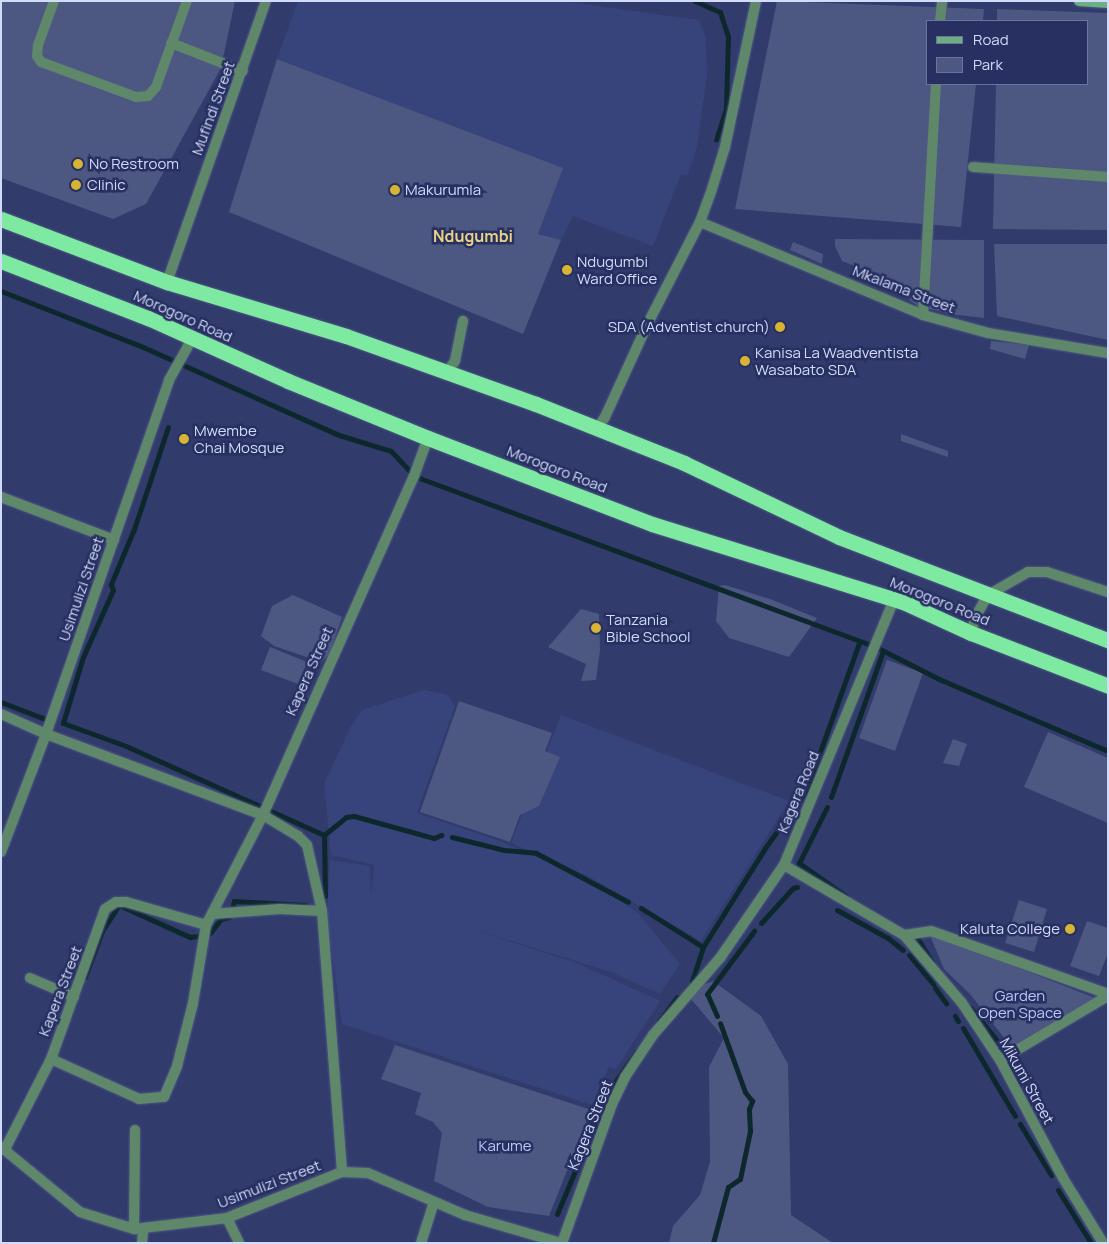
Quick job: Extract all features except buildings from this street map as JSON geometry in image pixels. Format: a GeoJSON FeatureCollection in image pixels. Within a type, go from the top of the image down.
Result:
{"type":"FeatureCollection","features":[{"type":"Feature","properties":{"kind":"highway","name":"Morogoro Road"},"geometry":{"type":"LineString","coordinates":[[1,219],[167,282],[346,336],[447,372],[684,463],[839,537],[1108,640]]}},
{"type":"Feature","properties":{"kind":"highway","name":"Morogoro Road"},"geometry":{"type":"LineString","coordinates":[[1,261],[148,318],[192,339],[428,438],[652,524],[894,598],[971,633],[1108,686]]}},
{"type":"Feature","properties":{"kind":"street"},"geometry":{"type":"LineString","coordinates":[[54,1],[38,45],[37,56],[41,62],[136,97],[148,96],[156,87],[187,1]]}},
{"type":"Feature","properties":{"kind":"street","name":"Mufindi Street"},"geometry":{"type":"LineString","coordinates":[[167,282],[243,71],[266,1]]}},
{"type":"Feature","properties":{"kind":"street"},"geometry":{"type":"LineString","coordinates":[[596,430],[605,417],[648,323],[700,222],[725,146],[756,1]]}},
{"type":"Feature","properties":{"kind":"street"},"geometry":{"type":"LineString","coordinates":[[940,20],[942,1]]}},
{"type":"Feature","properties":{"kind":"street"},"geometry":{"type":"LineString","coordinates":[[1079,1],[1108,3]]}},
{"type":"Feature","properties":{"kind":"street"},"geometry":{"type":"LineString","coordinates":[[171,44],[243,71]]}},
{"type":"Feature","properties":{"kind":"street"},"geometry":{"type":"LineString","coordinates":[[923,315],[936,85]]}},
{"type":"Feature","properties":{"kind":"street"},"geometry":{"type":"LineString","coordinates":[[973,167],[1108,177],[1108,168]]}},
{"type":"Feature","properties":{"kind":"street","name":"Mkalama Street"},"geometry":{"type":"LineString","coordinates":[[700,222],[923,315],[988,333],[1108,352]]}},
{"type":"Feature","properties":{"kind":"street"},"geometry":{"type":"LineString","coordinates":[[447,372],[455,360],[464,321]]}},
{"type":"Feature","properties":{"kind":"street","name":"Usimulizi Street"},"geometry":{"type":"LineString","coordinates":[[1,852],[46,734],[169,380],[192,339]]}},
{"type":"Feature","properties":{"kind":"street","name":"Kapera Street"},"geometry":{"type":"LineString","coordinates":[[51,1059],[139,1099],[164,1096],[177,1066],[193,1003],[206,925],[263,814],[414,476],[428,438]]}},
{"type":"Feature","properties":{"kind":"street"},"geometry":{"type":"LineString","coordinates":[[1,497],[114,540]]}},
{"type":"Feature","properties":{"kind":"street"},"geometry":{"type":"LineString","coordinates":[[971,633],[988,595],[1028,572],[1047,572],[1108,592]]}},
{"type":"Feature","properties":{"kind":"street","name":"Kagera Road"},"geometry":{"type":"LineString","coordinates":[[700,980],[720,958],[784,866],[894,598]]}},
{"type":"Feature","properties":{"kind":"street"},"geometry":{"type":"LineString","coordinates":[[1,714],[46,734],[263,814],[298,836],[307,845],[322,911],[342,1172]]}},
{"type":"Feature","properties":{"kind":"street","name":"Mikumi Street"},"geometry":{"type":"LineString","coordinates":[[784,866],[904,935],[962,1003],[1000,1060],[1063,1178],[1104,1237]]}},
{"type":"Feature","properties":{"kind":"street","name":"Kapera Street"},"geometry":{"type":"LineString","coordinates":[[3,1148],[51,1059],[105,909],[109,905],[126,902],[206,925]]}},
{"type":"Feature","properties":{"kind":"street"},"geometry":{"type":"LineString","coordinates":[[212,914],[280,909],[322,911]]}},
{"type":"Feature","properties":{"kind":"street"},"geometry":{"type":"LineString","coordinates":[[904,935],[931,931],[1108,995]]}},
{"type":"Feature","properties":{"kind":"street"},"geometry":{"type":"LineString","coordinates":[[30,978],[74,997]]}},
{"type":"Feature","properties":{"kind":"street","name":"Kagera Street"},"geometry":{"type":"LineString","coordinates":[[562,1243],[612,1104],[625,1077],[653,1035],[700,980]]}},
{"type":"Feature","properties":{"kind":"street"},"geometry":{"type":"LineString","coordinates":[[1000,1060],[1108,995]]}},
{"type":"Feature","properties":{"kind":"street"},"geometry":{"type":"LineString","coordinates":[[135,1130],[138,1230],[142,1243]]}},
{"type":"Feature","properties":{"kind":"street","name":"Usimulizi Street"},"geometry":{"type":"LineString","coordinates":[[3,1148],[80,1212],[138,1230],[227,1218],[342,1172],[368,1173],[465,1215],[562,1243]]}},
{"type":"Feature","properties":{"kind":"street"},"geometry":{"type":"LineString","coordinates":[[421,1243],[434,1202]]}},
{"type":"Feature","properties":{"kind":"street"},"geometry":{"type":"LineString","coordinates":[[227,1218],[239,1243]]}},
{"type":"Feature","properties":{"kind":"shaded area"},"geometry":{"type":"Polygon","coordinates":[[[298,1],[561,1],[699,20],[706,37],[707,77],[696,152],[687,176],[681,174],[653,246],[573,216],[561,240],[538,234],[562,168],[277,59],[298,1]]]}},
{"type":"Feature","properties":{"kind":"shaded area"},"geometry":{"type":"Polygon","coordinates":[[[424,690],[448,695],[455,706],[417,813],[500,841],[591,880],[638,913],[680,964],[660,994],[611,972],[456,924],[577,963],[660,1001],[616,1069],[609,1067],[592,1105],[342,1024],[327,920],[330,860],[370,866],[371,894],[374,865],[331,855],[324,784],[351,726],[362,710],[424,690]]]}},
{"type":"Feature","properties":{"kind":"shaded area"},"geometry":{"type":"Polygon","coordinates":[[[561,715],[789,801],[701,941],[588,876],[511,843],[561,715]]]}},
{"type":"Feature","properties":{"kind":"green space"},"geometry":{"type":"Polygon","coordinates":[[[1,1],[235,1],[221,68],[146,204],[113,219],[1,178],[1,1]]]}},
{"type":"Feature","properties":{"kind":"green space"},"geometry":{"type":"Polygon","coordinates":[[[777,1],[984,9],[983,20],[926,20],[926,85],[976,85],[961,227],[735,209],[777,1]]]}},
{"type":"Feature","properties":{"kind":"green space"},"geometry":{"type":"Polygon","coordinates":[[[997,9],[1108,13],[1108,230],[993,229],[996,85],[1089,85],[1089,20],[997,20],[997,9]]]}},
{"type":"Feature","properties":{"kind":"green space","name":"Makurumla"},"geometry":{"type":"Polygon","coordinates":[[[277,59],[563,168],[538,234],[561,240],[523,334],[229,212],[277,59]]]}},
{"type":"Feature","properties":{"kind":"green space"},"geometry":{"type":"Polygon","coordinates":[[[835,239],[984,240],[984,318],[950,314],[918,306],[860,268],[842,261],[835,246],[835,239]]]}},
{"type":"Feature","properties":{"kind":"green space"},"geometry":{"type":"Polygon","coordinates":[[[793,242],[823,254],[822,264],[790,250],[793,242]]]}},
{"type":"Feature","properties":{"kind":"green space"},"geometry":{"type":"Polygon","coordinates":[[[994,244],[1108,244],[1108,340],[997,316],[994,244]]]}},
{"type":"Feature","properties":{"kind":"green space"},"geometry":{"type":"Polygon","coordinates":[[[991,341],[1029,345],[1025,359],[990,349],[991,341]]]}},
{"type":"Feature","properties":{"kind":"green space"},"geometry":{"type":"Polygon","coordinates":[[[901,434],[948,451],[948,457],[901,441],[901,434]]]}},
{"type":"Feature","properties":{"kind":"green space"},"geometry":{"type":"Polygon","coordinates":[[[725,585],[770,599],[817,618],[789,657],[729,638],[716,621],[719,586],[725,585]]]}},
{"type":"Feature","properties":{"kind":"green space"},"geometry":{"type":"Polygon","coordinates":[[[293,595],[342,617],[329,655],[321,662],[274,646],[261,636],[272,606],[293,595]]]}},
{"type":"Feature","properties":{"kind":"green space"},"geometry":{"type":"Polygon","coordinates":[[[581,609],[599,614],[600,650],[596,680],[581,681],[586,664],[548,647],[581,609]]]}},
{"type":"Feature","properties":{"kind":"green space"},"geometry":{"type":"Polygon","coordinates":[[[270,647],[307,662],[298,684],[261,670],[270,647]]]}},
{"type":"Feature","properties":{"kind":"green space"},"geometry":{"type":"Polygon","coordinates":[[[887,660],[923,673],[895,751],[859,738],[887,660]]]}},
{"type":"Feature","properties":{"kind":"green space"},"geometry":{"type":"Polygon","coordinates":[[[459,701],[552,733],[545,751],[560,757],[539,806],[520,815],[510,842],[420,812],[459,701]]]}},
{"type":"Feature","properties":{"kind":"green space"},"geometry":{"type":"Polygon","coordinates":[[[1048,732],[1108,758],[1108,823],[1024,787],[1048,732]]]}},
{"type":"Feature","properties":{"kind":"green space"},"geometry":{"type":"Polygon","coordinates":[[[953,739],[967,744],[959,766],[943,763],[953,739]]]}},
{"type":"Feature","properties":{"kind":"green space"},"geometry":{"type":"Polygon","coordinates":[[[1019,900],[1047,909],[1034,952],[1005,943],[1019,900]]]}},
{"type":"Feature","properties":{"kind":"green space"},"geometry":{"type":"Polygon","coordinates":[[[1087,921],[1108,928],[1108,953],[1099,976],[1070,966],[1087,921]]]}},
{"type":"Feature","properties":{"kind":"green space","name":"Garden Open Space"},"geometry":{"type":"Polygon","coordinates":[[[929,933],[1095,998],[1012,1048],[970,994],[944,969],[929,933]]]}},
{"type":"Feature","properties":{"kind":"green space"},"geometry":{"type":"Polygon","coordinates":[[[713,981],[761,1016],[788,1064],[791,1215],[833,1243],[669,1243],[673,1226],[700,1195],[710,1162],[709,1067],[724,1038],[685,992],[713,981]]]}},
{"type":"Feature","properties":{"kind":"green space","name":"Karume"},"geometry":{"type":"Polygon","coordinates":[[[395,1045],[591,1110],[549,1216],[488,1207],[434,1181],[442,1133],[433,1122],[415,1114],[421,1093],[381,1079],[395,1045]]]}},
{"type":"Feature","properties":{"kind":"waterway"},"geometry":{"type":"LineString","coordinates":[[695,1],[720,12],[728,36],[726,109],[716,139]]}},
{"type":"Feature","properties":{"kind":"waterway"},"geometry":{"type":"LineString","coordinates":[[1,291],[143,347],[339,435],[391,451],[414,476],[874,646],[939,679],[1108,751]]}},
{"type":"Feature","properties":{"kind":"waterway"},"geometry":{"type":"LineString","coordinates":[[168,427],[134,529],[111,584],[113,590],[83,657],[63,723],[126,746],[324,835]]}},
{"type":"Feature","properties":{"kind":"waterway"},"geometry":{"type":"LineString","coordinates":[[692,981],[703,947],[765,848],[806,791],[859,643]]}},
{"type":"Feature","properties":{"kind":"waterway"},"geometry":{"type":"LineString","coordinates":[[831,797],[883,651]]}},
{"type":"Feature","properties":{"kind":"waterway"},"geometry":{"type":"LineString","coordinates":[[1,702],[45,719]]}},
{"type":"Feature","properties":{"kind":"waterway"},"geometry":{"type":"LineString","coordinates":[[827,807],[799,863],[846,896]]}},
{"type":"Feature","properties":{"kind":"waterway"},"geometry":{"type":"LineString","coordinates":[[325,896],[324,835],[346,817],[354,816],[434,838],[441,835]]}},
{"type":"Feature","properties":{"kind":"waterway"},"geometry":{"type":"LineString","coordinates":[[452,837],[504,850],[536,853],[628,902]]}},
{"type":"Feature","properties":{"kind":"waterway"},"geometry":{"type":"LineString","coordinates":[[761,923],[793,888],[797,887]]}},
{"type":"Feature","properties":{"kind":"waterway"},"geometry":{"type":"LineString","coordinates":[[233,905],[234,901],[306,905]]}},
{"type":"Feature","properties":{"kind":"waterway"},"geometry":{"type":"LineString","coordinates":[[85,977],[102,931],[119,905],[190,937],[198,936]]}},
{"type":"Feature","properties":{"kind":"waterway"},"geometry":{"type":"LineString","coordinates":[[641,908],[703,947]]}},
{"type":"Feature","properties":{"kind":"waterway"},"geometry":{"type":"LineString","coordinates":[[837,910],[888,938],[903,950]]}},
{"type":"Feature","properties":{"kind":"waterway"},"geometry":{"type":"LineString","coordinates":[[210,933],[221,919],[229,917]]}},
{"type":"Feature","properties":{"kind":"waterway"},"geometry":{"type":"LineString","coordinates":[[717,1016],[707,994],[754,931]]}},
{"type":"Feature","properties":{"kind":"waterway"},"geometry":{"type":"LineString","coordinates":[[914,933],[932,962]]}},
{"type":"Feature","properties":{"kind":"waterway"},"geometry":{"type":"LineString","coordinates":[[909,955],[933,984]]}},
{"type":"Feature","properties":{"kind":"waterway"},"geometry":{"type":"LineString","coordinates":[[935,988],[946,1003]]}},
{"type":"Feature","properties":{"kind":"waterway"},"geometry":{"type":"LineString","coordinates":[[659,1021],[677,997]]}},
{"type":"Feature","properties":{"kind":"waterway"},"geometry":{"type":"LineString","coordinates":[[971,1008],[1005,1051]]}},
{"type":"Feature","properties":{"kind":"waterway"},"geometry":{"type":"LineString","coordinates":[[955,1016],[958,1021]]}},
{"type":"Feature","properties":{"kind":"waterway"},"geometry":{"type":"LineString","coordinates":[[713,1243],[728,1187],[740,1179],[750,1131],[749,1109],[752,1101],[745,1092],[720,1023]]}},
{"type":"Feature","properties":{"kind":"waterway"},"geometry":{"type":"LineString","coordinates":[[963,1028],[1015,1116]]}},
{"type":"Feature","properties":{"kind":"waterway"},"geometry":{"type":"LineString","coordinates":[[557,1214],[608,1092],[636,1052]]}},
{"type":"Feature","properties":{"kind":"waterway"},"geometry":{"type":"LineString","coordinates":[[1020,1124],[1051,1175]]}},
{"type":"Feature","properties":{"kind":"waterway"},"geometry":{"type":"LineString","coordinates":[[1058,1190],[1091,1243]]}},
{"type":"Feature","properties":{"kind":"place","name":"No Restroom"},"geometry":{"type":"Point","coordinates":[78,164]}},
{"type":"Feature","properties":{"kind":"place","name":"Clinic"},"geometry":{"type":"Point","coordinates":[76,185]}},
{"type":"Feature","properties":{"kind":"place","name":"Makurumla"},"geometry":{"type":"Point","coordinates":[395,190]}},
{"type":"Feature","properties":{"kind":"place","name":"Ndugumbi Ward Office"},"geometry":{"type":"Point","coordinates":[567,270]}},
{"type":"Feature","properties":{"kind":"place","name":"SDA (Adventist church)"},"geometry":{"type":"Point","coordinates":[780,327]}},
{"type":"Feature","properties":{"kind":"place","name":"Kanisa La Waadventista Wasabato SDA"},"geometry":{"type":"Point","coordinates":[745,361]}},
{"type":"Feature","properties":{"kind":"place","name":"Mwembe Chai Mosque"},"geometry":{"type":"Point","coordinates":[184,439]}},
{"type":"Feature","properties":{"kind":"place","name":"Tanzania Bible School"},"geometry":{"type":"Point","coordinates":[596,628]}},
{"type":"Feature","properties":{"kind":"place","name":"Kaluta College"},"geometry":{"type":"Point","coordinates":[1070,929]}},
{"type":"Feature","properties":{"kind":"district","name":"Ndugumbi"},"geometry":{"type":"Point","coordinates":[473,236]}}]}
